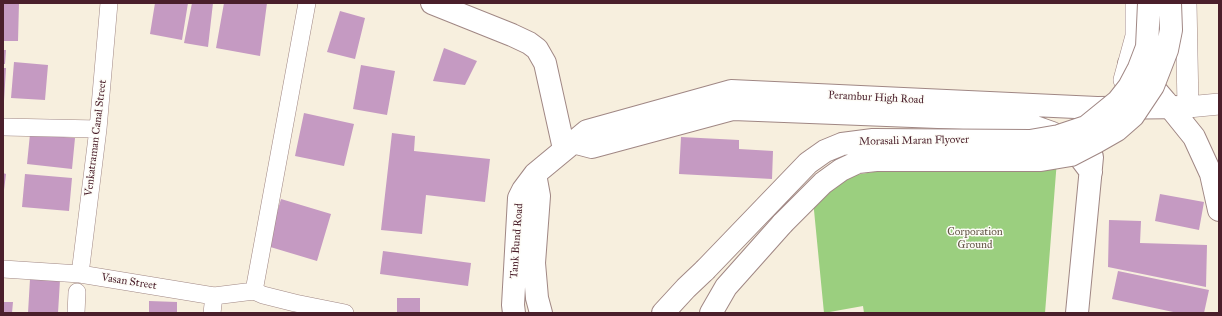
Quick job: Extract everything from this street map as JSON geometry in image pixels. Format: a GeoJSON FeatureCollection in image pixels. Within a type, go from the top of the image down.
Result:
{"type":"FeatureCollection","features":[{"type":"Feature","properties":{"kind":"main road"},"geometry":{"type":"LineString","coordinates":[[432,3],[486,23],[529,43],[537,49],[544,63],[568,145],[592,147],[733,110],[1015,120],[1052,133],[1073,148],[1091,172]]}},
{"type":"Feature","properties":{"kind":"main road"},"geometry":{"type":"LineString","coordinates":[[465,3],[486,23]]}},
{"type":"Feature","properties":{"kind":"main road","name":"Morasali Maran Flyover"},"geometry":{"type":"LineString","coordinates":[[663,313],[808,163],[825,151],[842,144],[873,140],[1030,141],[1059,136],[1086,127],[1118,101],[1129,87],[1139,68],[1147,47],[1149,3]]}},
{"type":"Feature","properties":{"kind":"main road","name":"Morasali Maran Flyover"},"geometry":{"type":"LineString","coordinates":[[711,313],[726,287],[783,223],[823,183],[841,170],[858,162],[876,160],[1041,160],[1071,155],[1117,130],[1133,116],[1153,86],[1168,50],[1171,30],[1170,3]]}},
{"type":"Feature","properties":{"kind":"main road"},"geometry":{"type":"LineString","coordinates":[[1129,64],[1148,82],[1179,107],[1211,174],[1219,210]]}},
{"type":"Feature","properties":{"kind":"main road","name":"Perambur High Road"},"geometry":{"type":"LineString","coordinates":[[534,174],[587,131],[731,90],[1107,108],[1179,107]]}},
{"type":"Feature","properties":{"kind":"main road"},"geometry":{"type":"LineString","coordinates":[[1077,313],[1094,133],[1107,108]]}},
{"type":"Feature","properties":{"kind":"main road"},"geometry":{"type":"LineString","coordinates":[[534,174],[538,196],[534,263],[537,298],[541,313]]}},
{"type":"Feature","properties":{"kind":"main road","name":"Tank Bund Road"},"geometry":{"type":"LineString","coordinates":[[514,313],[513,304],[519,198],[534,174]]}},
{"type":"Feature","properties":{"kind":"street","name":"Venkatraman Canal Street"},"geometry":{"type":"LineString","coordinates":[[80,274],[98,129],[109,3]]}},
{"type":"Feature","properties":{"kind":"street"},"geometry":{"type":"LineString","coordinates":[[307,3],[254,291],[263,296],[345,313]]}},
{"type":"Feature","properties":{"kind":"street"},"geometry":{"type":"LineString","coordinates":[[1107,108],[1129,64],[1136,36],[1136,3]]}},
{"type":"Feature","properties":{"kind":"street"},"geometry":{"type":"LineString","coordinates":[[1186,3],[1179,107],[1219,104]]}},
{"type":"Feature","properties":{"kind":"street"},"geometry":{"type":"LineString","coordinates":[[3,127],[98,129]]}},
{"type":"Feature","properties":{"kind":"street","name":"Vasan Street"},"geometry":{"type":"LineString","coordinates":[[3,269],[80,274],[214,296],[254,291]]}},
{"type":"Feature","properties":{"kind":"street"},"geometry":{"type":"LineString","coordinates":[[76,313],[77,292]]}},
{"type":"Feature","properties":{"kind":"street"},"geometry":{"type":"LineString","coordinates":[[212,313],[214,296]]}},
{"type":"Feature","properties":{"kind":"green space","name":"Corporation Ground"},"geometry":{"type":"Polygon","coordinates":[[[1057,160],[1045,313],[864,313],[863,306],[824,313],[813,200],[855,175],[891,169],[1057,160]]]}},
{"type":"Feature","properties":{"kind":"building"},"geometry":{"type":"Polygon","coordinates":[[[3,3],[19,3],[18,41],[3,41],[3,3]]]}},
{"type":"Feature","properties":{"kind":"building"},"geometry":{"type":"Polygon","coordinates":[[[155,3],[188,3],[182,40],[150,34],[155,3]]]}},
{"type":"Feature","properties":{"kind":"building"},"geometry":{"type":"Polygon","coordinates":[[[192,3],[213,3],[208,47],[184,43],[192,3]]]}},
{"type":"Feature","properties":{"kind":"building"},"geometry":{"type":"Polygon","coordinates":[[[224,3],[267,3],[260,56],[216,48],[224,3]]]}},
{"type":"Feature","properties":{"kind":"building"},"geometry":{"type":"Polygon","coordinates":[[[340,11],[365,18],[355,59],[327,52],[340,11]]]}},
{"type":"Feature","properties":{"kind":"building"},"geometry":{"type":"Polygon","coordinates":[[[444,48],[477,61],[465,85],[433,81],[444,48]]]}},
{"type":"Feature","properties":{"kind":"building"},"geometry":{"type":"Polygon","coordinates":[[[3,50],[6,50],[5,64],[3,64],[3,50]]]}},
{"type":"Feature","properties":{"kind":"building"},"geometry":{"type":"Polygon","coordinates":[[[14,62],[48,65],[45,100],[11,98],[14,62]]]}},
{"type":"Feature","properties":{"kind":"building"},"geometry":{"type":"Polygon","coordinates":[[[361,65],[395,71],[387,115],[353,109],[361,65]]]}},
{"type":"Feature","properties":{"kind":"building"},"geometry":{"type":"Polygon","coordinates":[[[3,68],[6,68],[4,101],[3,101],[3,68]]]}},
{"type":"Feature","properties":{"kind":"building"},"geometry":{"type":"Polygon","coordinates":[[[304,113],[354,124],[344,166],[295,156],[304,113]]]}},
{"type":"Feature","properties":{"kind":"building"},"geometry":{"type":"Polygon","coordinates":[[[392,133],[415,136],[414,151],[490,159],[485,202],[426,195],[422,234],[381,230],[392,133]]]}},
{"type":"Feature","properties":{"kind":"building"},"geometry":{"type":"Polygon","coordinates":[[[30,134],[75,138],[72,169],[27,164],[30,134]]]}},
{"type":"Feature","properties":{"kind":"building"},"geometry":{"type":"Polygon","coordinates":[[[681,137],[739,140],[739,149],[773,151],[772,179],[679,174],[681,137]]]}},
{"type":"Feature","properties":{"kind":"building"},"geometry":{"type":"Polygon","coordinates":[[[3,173],[6,174],[4,190],[3,190],[3,173]]]}},
{"type":"Feature","properties":{"kind":"building"},"geometry":{"type":"Polygon","coordinates":[[[25,174],[72,178],[69,211],[22,207],[25,174]]]}},
{"type":"Feature","properties":{"kind":"building"},"geometry":{"type":"Polygon","coordinates":[[[1160,194],[1204,202],[1199,230],[1155,221],[1160,194]]]}},
{"type":"Feature","properties":{"kind":"building"},"geometry":{"type":"Polygon","coordinates":[[[281,199],[331,214],[317,261],[267,246],[281,199]]]}},
{"type":"Feature","properties":{"kind":"building"},"geometry":{"type":"Polygon","coordinates":[[[1109,220],[1141,221],[1140,243],[1207,245],[1206,287],[1108,267],[1109,220]]]}},
{"type":"Feature","properties":{"kind":"building"},"geometry":{"type":"Polygon","coordinates":[[[383,251],[471,263],[468,286],[380,274],[383,251]]]}},
{"type":"Feature","properties":{"kind":"building"},"geometry":{"type":"Polygon","coordinates":[[[1118,271],[1209,290],[1204,313],[1178,313],[1112,299],[1118,271]]]}},
{"type":"Feature","properties":{"kind":"building"},"geometry":{"type":"Polygon","coordinates":[[[30,279],[60,280],[58,313],[28,313],[30,279]]]}},
{"type":"Feature","properties":{"kind":"building"},"geometry":{"type":"Polygon","coordinates":[[[397,298],[420,298],[420,313],[397,313],[397,298]]]}},
{"type":"Feature","properties":{"kind":"building"},"geometry":{"type":"Polygon","coordinates":[[[149,301],[177,302],[177,313],[149,313],[149,301]]]}},
{"type":"Feature","properties":{"kind":"building"},"geometry":{"type":"Polygon","coordinates":[[[3,302],[13,302],[12,313],[3,313],[3,302]]]}}]}
